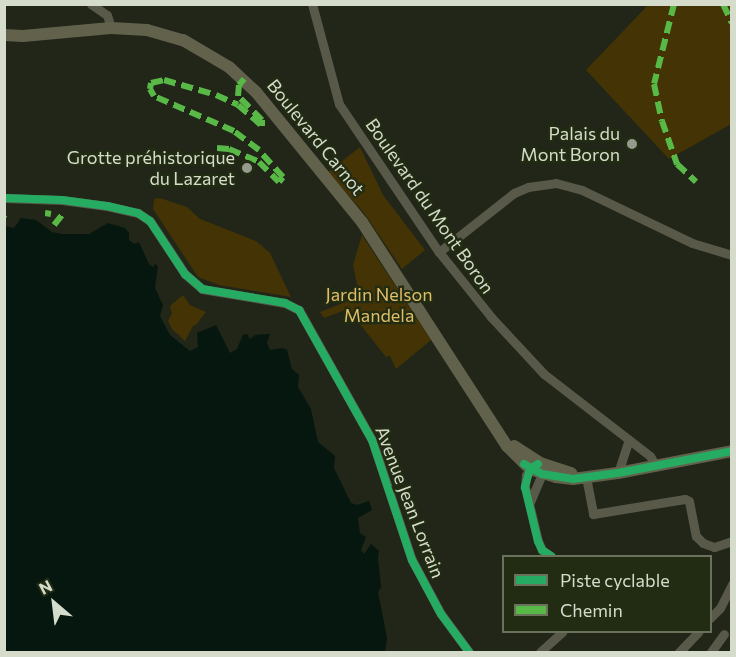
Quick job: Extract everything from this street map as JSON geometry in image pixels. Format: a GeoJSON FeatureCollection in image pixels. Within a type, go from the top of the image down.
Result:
{"type":"FeatureCollection","features":[{"type":"Feature","properties":{"kind":"main road","name":"Boulevard Carnot"},"geometry":{"type":"LineString","coordinates":[[4,35],[23,36],[111,28],[147,30],[183,40],[229,67],[256,92],[362,222],[516,458],[537,468],[586,477]]}},
{"type":"Feature","properties":{"kind":"main road"},"geometry":{"type":"LineString","coordinates":[[586,477],[732,451]]}},
{"type":"Feature","properties":{"kind":"street"},"geometry":{"type":"LineString","coordinates":[[91,4],[107,15],[111,28]]}},
{"type":"Feature","properties":{"kind":"street","name":"Boulevard du Mont Boron"},"geometry":{"type":"LineString","coordinates":[[312,4],[339,104],[439,252],[491,317],[544,374],[650,456],[656,466]]}},
{"type":"Feature","properties":{"kind":"street"},"geometry":{"type":"LineString","coordinates":[[439,252],[514,193],[528,187],[556,183],[582,190],[692,243],[732,255]]}},
{"type":"Feature","properties":{"kind":"street","name":"Avenue Jean Lorrain"},"geometry":{"type":"LineString","coordinates":[[4,198],[76,202],[120,208],[143,216],[155,227],[185,274],[202,289],[285,303],[295,307],[302,314],[372,440],[412,560],[441,614],[469,652]]}},
{"type":"Feature","properties":{"kind":"street"},"geometry":{"type":"LineString","coordinates":[[618,473],[627,454],[629,440]]}},
{"type":"Feature","properties":{"kind":"street"},"geometry":{"type":"LineString","coordinates":[[537,468],[530,502],[538,541],[542,549],[550,555]]}},
{"type":"Feature","properties":{"kind":"street"},"geometry":{"type":"LineString","coordinates":[[586,477],[593,514],[685,499],[689,501],[696,536],[703,543],[714,547],[732,541]]}},
{"type":"Feature","properties":{"kind":"street"},"geometry":{"type":"LineString","coordinates":[[712,617],[720,608],[732,584]]}},
{"type":"Feature","properties":{"kind":"street"},"geometry":{"type":"LineString","coordinates":[[540,652],[561,633]]}},
{"type":"Feature","properties":{"kind":"street"},"geometry":{"type":"LineString","coordinates":[[679,652],[697,633]]}},
{"type":"Feature","properties":{"kind":"street"},"geometry":{"type":"LineString","coordinates":[[711,652],[724,634]]}},
{"type":"Feature","properties":{"kind":"green space"},"geometry":{"type":"Polygon","coordinates":[[[649,4],[731,5],[731,124],[669,159],[586,70],[649,4]]]}},
{"type":"Feature","properties":{"kind":"green space"},"geometry":{"type":"Polygon","coordinates":[[[360,147],[383,195],[425,250],[402,269],[364,213],[328,172],[360,147]]]}},
{"type":"Feature","properties":{"kind":"green space"},"geometry":{"type":"Polygon","coordinates":[[[160,198],[187,207],[200,219],[256,241],[270,253],[291,297],[219,285],[198,277],[153,209],[154,199],[160,198]]]}},
{"type":"Feature","properties":{"kind":"green space","name":"Jardin Nelson Mandela"},"geometry":{"type":"Polygon","coordinates":[[[362,235],[431,340],[396,369],[390,356],[386,357],[348,309],[324,318],[320,312],[348,301],[358,289],[353,265],[362,235]]]}},
{"type":"Feature","properties":{"kind":"green space"},"geometry":{"type":"Polygon","coordinates":[[[183,295],[190,305],[206,312],[193,326],[185,341],[172,329],[168,321],[172,313],[170,306],[183,295]]]}},
{"type":"Feature","properties":{"kind":"shaded area"},"geometry":{"type":"Polygon","coordinates":[[[21,218],[36,220],[52,232],[62,234],[89,234],[108,223],[125,228],[129,233],[129,240],[134,244],[139,242],[149,264],[153,267],[155,264],[158,266],[155,288],[163,305],[160,316],[170,335],[190,351],[198,347],[197,333],[216,325],[230,353],[237,349],[243,335],[247,334],[250,339],[255,335],[270,334],[267,343],[270,350],[282,348],[287,350],[292,369],[299,375],[298,387],[311,409],[318,442],[335,456],[334,468],[351,503],[357,505],[369,501],[372,510],[358,518],[360,533],[366,537],[361,550],[364,554],[371,544],[379,551],[381,587],[378,592],[387,638],[385,652],[5,652],[4,226],[14,228],[21,218]]]}},
{"type":"Feature","properties":{"kind":"marked path"},"geometry":{"type":"LineString","coordinates":[[674,4],[654,84],[662,121],[677,164],[696,182]]}},
{"type":"Feature","properties":{"kind":"marked path"},"geometry":{"type":"LineString","coordinates":[[723,4],[732,23]]}},
{"type":"Feature","properties":{"kind":"marked path"},"geometry":{"type":"LineString","coordinates":[[217,148],[229,149],[259,162],[279,182],[283,177],[259,150],[234,131],[154,96],[150,89],[151,83],[164,80],[216,95],[238,105],[262,126],[262,120],[238,96],[239,85],[244,79]]}},
{"type":"Feature","properties":{"kind":"marked path"},"geometry":{"type":"LineString","coordinates":[[45,213],[51,214]]}},
{"type":"Feature","properties":{"kind":"marked path"},"geometry":{"type":"LineString","coordinates":[[54,225],[62,215]]}},
{"type":"Feature","properties":{"kind":"cycle path"},"geometry":{"type":"LineString","coordinates":[[4,198],[62,200],[138,213],[150,221],[185,274],[202,289],[285,303],[299,310],[372,440],[412,560],[441,614],[469,652]]}},
{"type":"Feature","properties":{"kind":"cycle path"},"geometry":{"type":"LineString","coordinates":[[524,464],[542,474],[573,479],[618,473],[732,451]]}},
{"type":"Feature","properties":{"kind":"cycle path"},"geometry":{"type":"LineString","coordinates":[[538,464],[530,469],[525,487],[538,541],[542,550],[550,555]]}},
{"type":"Feature","properties":{"kind":"place","name":"Palais du Mont Boron"},"geometry":{"type":"Point","coordinates":[632,144]}},
{"type":"Feature","properties":{"kind":"place","name":"Grotte préhistorique du Lazaret"},"geometry":{"type":"Point","coordinates":[247,168]}}]}
